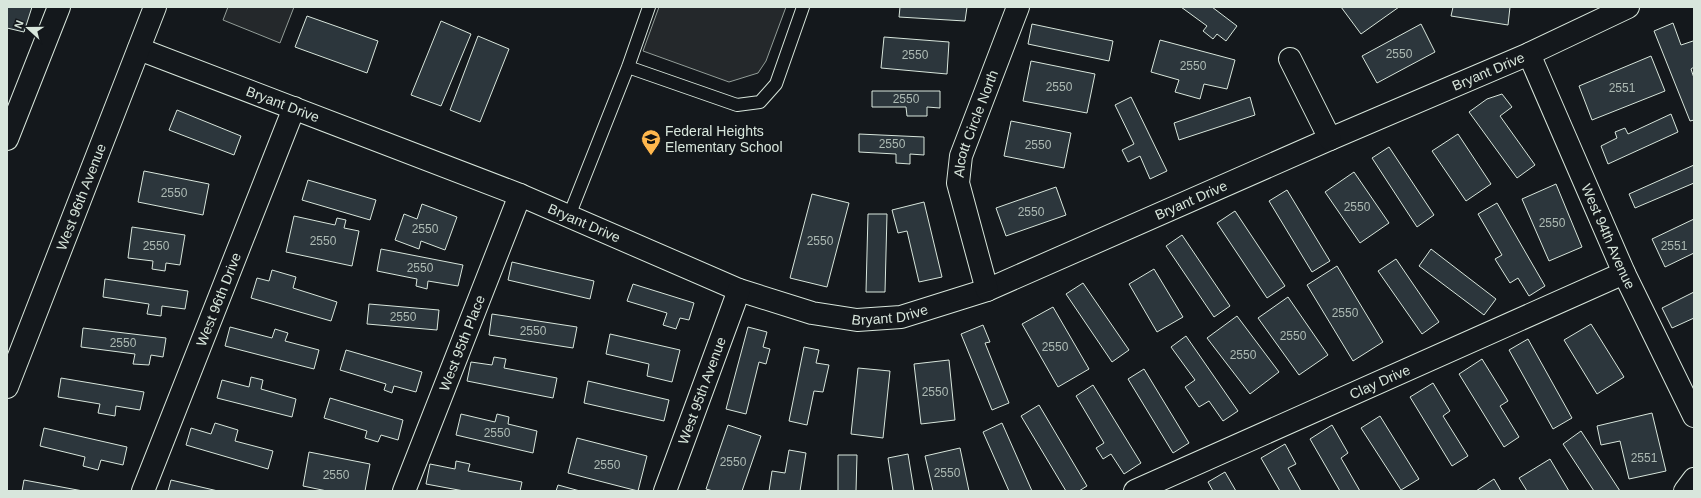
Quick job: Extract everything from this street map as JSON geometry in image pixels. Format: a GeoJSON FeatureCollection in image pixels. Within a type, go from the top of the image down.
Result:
{"type":"FeatureCollection","features":[{"type":"Feature","properties":{"kind":"street"},"geometry":{"type":"LineString","coordinates":[[7,140],[59,7]]}},
{"type":"Feature","properties":{"kind":"street","name":"West 96th Avenue"},"geometry":{"type":"LineString","coordinates":[[7,388],[155,7]]}},
{"type":"Feature","properties":{"kind":"street","name":"Alcott Circle North"},"geometry":{"type":"LineString","coordinates":[[987,290],[958,183],[961,156],[1018,7]]}},
{"type":"Feature","properties":{"kind":"street","name":"Bryant Drive"},"geometry":{"type":"LineString","coordinates":[[139,49],[520,195],[739,290],[812,313],[857,320],[901,317],[987,290],[1330,139],[1529,54],[1628,7]]}},
{"type":"Feature","properties":{"kind":"street","name":"West 94th Avenue"},"geometry":{"type":"LineString","coordinates":[[1529,54],[1624,273],[1694,416]]}},
{"type":"Feature","properties":{"kind":"street"},"geometry":{"type":"LineString","coordinates":[[1290,60],[1330,139]]}},
{"type":"Feature","properties":{"kind":"street","name":"West 96th Drive"},"geometry":{"type":"LineString","coordinates":[[143,491],[294,108]]}},
{"type":"Feature","properties":{"kind":"street","name":"West 95th Place"},"geometry":{"type":"LineString","coordinates":[[404,491],[520,195]]}},
{"type":"Feature","properties":{"kind":"street","name":"Clay Drive"},"geometry":{"type":"LineString","coordinates":[[1135,491],[1624,273]]}},
{"type":"Feature","properties":{"kind":"street","name":"West 95th Avenue"},"geometry":{"type":"LineString","coordinates":[[664,491],[739,290]]}},
{"type":"Feature","properties":{"kind":"street"},"geometry":{"type":"LineString","coordinates":[[1685,491],[1694,480]]}},
{"type":"Feature","properties":{"kind":"lane"},"geometry":{"type":"LineString","coordinates":[[569,216],[628,67],[649,7]]}},
{"type":"Feature","properties":{"kind":"lane"},"geometry":{"type":"LineString","coordinates":[[628,67],[738,105],[760,102],[776,84],[804,7]]}},
{"type":"Feature","properties":{"kind":"shaded area"},"geometry":{"type":"Polygon","coordinates":[[[228,7],[294,7],[280,43],[223,20],[228,7]]]}},
{"type":"Feature","properties":{"kind":"shaded area"},"geometry":{"type":"Polygon","coordinates":[[[659,7],[786,7],[766,61],[758,73],[729,82],[643,51],[659,7]]]}},
{"type":"Feature","properties":{"kind":"building"},"geometry":{"type":"Polygon","coordinates":[[[7,7],[32,7],[24,32],[7,28],[7,7]]]}},
{"type":"Feature","properties":{"kind":"building"},"geometry":{"type":"Polygon","coordinates":[[[900,7],[967,7],[965,21],[899,17],[900,7]]]}},
{"type":"Feature","properties":{"kind":"building"},"geometry":{"type":"Polygon","coordinates":[[[1181,7],[1212,7],[1237,26],[1226,41],[1217,34],[1213,39],[1203,31],[1207,26],[1181,7]]]}},
{"type":"Feature","properties":{"kind":"building"},"geometry":{"type":"Polygon","coordinates":[[[1341,7],[1399,7],[1361,34],[1341,7]]]}},
{"type":"Feature","properties":{"kind":"building"},"geometry":{"type":"Polygon","coordinates":[[[1453,7],[1510,7],[1508,25],[1451,16],[1453,7]]]}},
{"type":"Feature","properties":{"kind":"building"},"geometry":{"type":"Polygon","coordinates":[[[307,16],[378,41],[367,73],[295,47],[307,16]]]}},
{"type":"Feature","properties":{"kind":"building"},"geometry":{"type":"Polygon","coordinates":[[[441,21],[471,34],[441,106],[411,95],[441,21]]]}},
{"type":"Feature","properties":{"kind":"building"},"geometry":{"type":"Polygon","coordinates":[[[1673,23],[1681,45],[1694,42],[1694,67],[1691,69],[1694,78],[1694,120],[1690,121],[1654,31],[1673,23]]]}},
{"type":"Feature","properties":{"kind":"building"},"geometry":{"type":"Polygon","coordinates":[[[1032,24],[1113,41],[1109,61],[1028,44],[1032,24]]]}},
{"type":"Feature","properties":{"kind":"building"},"geometry":{"type":"Polygon","coordinates":[[[1421,24],[1435,52],[1377,83],[1362,56],[1421,24]]]}},
{"type":"Feature","properties":{"kind":"building"},"geometry":{"type":"Polygon","coordinates":[[[478,36],[509,49],[480,122],[450,110],[478,36]]]}},
{"type":"Feature","properties":{"kind":"building"},"geometry":{"type":"Polygon","coordinates":[[[884,37],[949,42],[947,74],[881,68],[884,37]]]}},
{"type":"Feature","properties":{"kind":"building"},"geometry":{"type":"Polygon","coordinates":[[[1160,40],[1235,60],[1227,89],[1204,84],[1200,99],[1175,92],[1179,80],[1151,72],[1160,40]]]}},
{"type":"Feature","properties":{"kind":"building"},"geometry":{"type":"Polygon","coordinates":[[[1651,56],[1665,91],[1592,120],[1579,86],[1651,56]]]}},
{"type":"Feature","properties":{"kind":"building"},"geometry":{"type":"Polygon","coordinates":[[[1031,61],[1095,74],[1087,113],[1023,101],[1031,61]]]}},
{"type":"Feature","properties":{"kind":"building"},"geometry":{"type":"Polygon","coordinates":[[[872,91],[940,91],[940,108],[927,107],[927,116],[907,116],[906,107],[872,107],[872,91]]]}},
{"type":"Feature","properties":{"kind":"building"},"geometry":{"type":"Polygon","coordinates":[[[1502,94],[1512,107],[1500,116],[1535,165],[1517,178],[1469,112],[1487,99],[1502,94]]]}},
{"type":"Feature","properties":{"kind":"building"},"geometry":{"type":"Polygon","coordinates":[[[1131,97],[1167,171],[1150,179],[1140,156],[1128,162],[1122,150],[1134,144],[1115,105],[1131,97]]]}},
{"type":"Feature","properties":{"kind":"building"},"geometry":{"type":"Polygon","coordinates":[[[1250,97],[1255,115],[1179,140],[1174,123],[1250,97]]]}},
{"type":"Feature","properties":{"kind":"building"},"geometry":{"type":"Polygon","coordinates":[[[177,110],[241,136],[234,155],[169,130],[177,110]]]}},
{"type":"Feature","properties":{"kind":"building"},"geometry":{"type":"Polygon","coordinates":[[[1671,114],[1678,132],[1608,164],[1601,146],[1617,138],[1615,132],[1625,128],[1628,134],[1671,114]]]}},
{"type":"Feature","properties":{"kind":"building"},"geometry":{"type":"Polygon","coordinates":[[[1011,121],[1071,133],[1064,168],[1004,156],[1011,121]]]}},
{"type":"Feature","properties":{"kind":"building"},"geometry":{"type":"Polygon","coordinates":[[[859,134],[924,137],[924,155],[910,154],[910,164],[896,163],[896,154],[859,152],[859,134]]]}},
{"type":"Feature","properties":{"kind":"building"},"geometry":{"type":"Polygon","coordinates":[[[1458,134],[1491,184],[1466,201],[1432,151],[1458,134]]]}},
{"type":"Feature","properties":{"kind":"building"},"geometry":{"type":"Polygon","coordinates":[[[1389,147],[1434,215],[1417,227],[1372,158],[1389,147]]]}},
{"type":"Feature","properties":{"kind":"building"},"geometry":{"type":"Polygon","coordinates":[[[1694,165],[1694,183],[1635,208],[1629,194],[1694,165]]]}},
{"type":"Feature","properties":{"kind":"building"},"geometry":{"type":"Polygon","coordinates":[[[144,171],[209,184],[203,215],[138,202],[144,171]]]}},
{"type":"Feature","properties":{"kind":"building"},"geometry":{"type":"Polygon","coordinates":[[[1354,172],[1389,223],[1360,243],[1325,192],[1354,172]]]}},
{"type":"Feature","properties":{"kind":"building"},"geometry":{"type":"Polygon","coordinates":[[[308,180],[376,200],[370,220],[302,200],[308,180]]]}},
{"type":"Feature","properties":{"kind":"building"},"geometry":{"type":"Polygon","coordinates":[[[1556,184],[1582,247],[1549,261],[1522,199],[1556,184]]]}},
{"type":"Feature","properties":{"kind":"building"},"geometry":{"type":"Polygon","coordinates":[[[1056,187],[1066,215],[1006,236],[996,208],[1056,187]]]}},
{"type":"Feature","properties":{"kind":"building"},"geometry":{"type":"Polygon","coordinates":[[[1287,190],[1330,261],[1312,272],[1269,201],[1287,190]]]}},
{"type":"Feature","properties":{"kind":"building"},"geometry":{"type":"Polygon","coordinates":[[[812,194],[849,203],[827,287],[790,278],[812,194]]]}},
{"type":"Feature","properties":{"kind":"building"},"geometry":{"type":"Polygon","coordinates":[[[924,202],[942,277],[919,282],[907,231],[898,233],[892,210],[924,202]]]}},
{"type":"Feature","properties":{"kind":"building"},"geometry":{"type":"Polygon","coordinates":[[[1497,203],[1545,286],[1529,296],[1518,278],[1510,283],[1495,259],[1502,255],[1478,214],[1497,203]]]}},
{"type":"Feature","properties":{"kind":"building"},"geometry":{"type":"Polygon","coordinates":[[[422,204],[457,217],[445,250],[421,241],[419,249],[395,240],[404,214],[417,219],[422,204]]]}},
{"type":"Feature","properties":{"kind":"building"},"geometry":{"type":"Polygon","coordinates":[[[1235,211],[1285,286],[1267,298],[1217,223],[1235,211]]]}},
{"type":"Feature","properties":{"kind":"building"},"geometry":{"type":"Polygon","coordinates":[[[868,214],[887,214],[885,292],[866,292],[868,214]]]}},
{"type":"Feature","properties":{"kind":"building"},"geometry":{"type":"Polygon","coordinates":[[[294,216],[335,225],[337,218],[346,220],[344,228],[359,231],[352,266],[286,252],[294,216]]]}},
{"type":"Feature","properties":{"kind":"building"},"geometry":{"type":"Polygon","coordinates":[[[1694,219],[1694,253],[1665,267],[1652,239],[1694,219]]]}},
{"type":"Feature","properties":{"kind":"building"},"geometry":{"type":"Polygon","coordinates":[[[132,227],[185,235],[180,265],[166,263],[165,271],[152,269],[153,261],[128,258],[132,227]]]}},
{"type":"Feature","properties":{"kind":"building"},"geometry":{"type":"Polygon","coordinates":[[[1182,235],[1230,306],[1214,317],[1166,246],[1182,235]]]}},
{"type":"Feature","properties":{"kind":"building"},"geometry":{"type":"Polygon","coordinates":[[[381,249],[463,265],[458,286],[428,281],[427,289],[416,286],[417,279],[377,271],[381,249]]]}},
{"type":"Feature","properties":{"kind":"building"},"geometry":{"type":"Polygon","coordinates":[[[1431,249],[1496,299],[1484,315],[1419,266],[1431,249]]]}},
{"type":"Feature","properties":{"kind":"building"},"geometry":{"type":"Polygon","coordinates":[[[1396,259],[1439,322],[1422,334],[1378,271],[1396,259]]]}},
{"type":"Feature","properties":{"kind":"building"},"geometry":{"type":"Polygon","coordinates":[[[512,262],[594,281],[590,299],[508,280],[512,262]]]}},
{"type":"Feature","properties":{"kind":"building"},"geometry":{"type":"Polygon","coordinates":[[[1337,266],[1383,342],[1353,361],[1307,285],[1337,266]]]}},
{"type":"Feature","properties":{"kind":"building"},"geometry":{"type":"Polygon","coordinates":[[[1154,269],[1183,317],[1157,332],[1129,284],[1154,269]]]}},
{"type":"Feature","properties":{"kind":"building"},"geometry":{"type":"Polygon","coordinates":[[[272,270],[296,277],[293,288],[337,302],[331,321],[251,298],[257,278],[269,281],[272,270]]]}},
{"type":"Feature","properties":{"kind":"building"},"geometry":{"type":"Polygon","coordinates":[[[105,279],[188,291],[185,309],[162,306],[161,316],[147,314],[149,304],[103,297],[105,279]]]}},
{"type":"Feature","properties":{"kind":"building"},"geometry":{"type":"Polygon","coordinates":[[[1083,283],[1129,350],[1112,362],[1066,294],[1083,283]]]}},
{"type":"Feature","properties":{"kind":"building"},"geometry":{"type":"Polygon","coordinates":[[[633,284],[694,303],[689,320],[680,318],[676,329],[663,325],[667,313],[627,301],[633,284]]]}},
{"type":"Feature","properties":{"kind":"building"},"geometry":{"type":"Polygon","coordinates":[[[1694,292],[1694,318],[1672,328],[1662,308],[1694,292]]]}},
{"type":"Feature","properties":{"kind":"building"},"geometry":{"type":"Polygon","coordinates":[[[1288,297],[1328,355],[1299,375],[1258,318],[1288,297]]]}},
{"type":"Feature","properties":{"kind":"building"},"geometry":{"type":"Polygon","coordinates":[[[369,304],[439,310],[437,330],[367,324],[369,304]]]}},
{"type":"Feature","properties":{"kind":"building"},"geometry":{"type":"Polygon","coordinates":[[[1053,307],[1089,369],[1058,387],[1022,324],[1053,307]]]}},
{"type":"Feature","properties":{"kind":"building"},"geometry":{"type":"Polygon","coordinates":[[[492,314],[577,327],[573,348],[489,335],[492,314]]]}},
{"type":"Feature","properties":{"kind":"building"},"geometry":{"type":"Polygon","coordinates":[[[1237,316],[1279,372],[1250,394],[1207,338],[1237,316]]]}},
{"type":"Feature","properties":{"kind":"building"},"geometry":{"type":"Polygon","coordinates":[[[1591,324],[1624,377],[1597,394],[1564,340],[1591,324]]]}},
{"type":"Feature","properties":{"kind":"building"},"geometry":{"type":"Polygon","coordinates":[[[983,325],[990,342],[985,343],[1009,403],[992,410],[961,334],[983,325]]]}},
{"type":"Feature","properties":{"kind":"building"},"geometry":{"type":"Polygon","coordinates":[[[230,327],[272,338],[275,329],[288,333],[285,341],[319,350],[314,369],[225,346],[230,327]]]}},
{"type":"Feature","properties":{"kind":"building"},"geometry":{"type":"Polygon","coordinates":[[[748,327],[767,332],[763,347],[770,349],[766,364],[759,362],[746,414],[726,409],[748,327]]]}},
{"type":"Feature","properties":{"kind":"building"},"geometry":{"type":"Polygon","coordinates":[[[83,328],[166,338],[163,357],[151,355],[149,365],[133,364],[135,354],[81,347],[83,328]]]}},
{"type":"Feature","properties":{"kind":"building"},"geometry":{"type":"Polygon","coordinates":[[[610,334],[680,350],[672,382],[647,376],[649,364],[606,354],[610,334]]]}},
{"type":"Feature","properties":{"kind":"building"},"geometry":{"type":"Polygon","coordinates":[[[1186,336],[1238,411],[1223,421],[1209,401],[1199,407],[1185,387],[1195,380],[1171,347],[1186,336]]]}},
{"type":"Feature","properties":{"kind":"building"},"geometry":{"type":"Polygon","coordinates":[[[1528,339],[1572,418],[1553,429],[1509,350],[1528,339]]]}},
{"type":"Feature","properties":{"kind":"building"},"geometry":{"type":"Polygon","coordinates":[[[804,347],[819,350],[816,363],[829,365],[823,392],[814,391],[807,425],[789,421],[804,347]]]}},
{"type":"Feature","properties":{"kind":"building"},"geometry":{"type":"Polygon","coordinates":[[[346,350],[422,372],[416,392],[394,386],[392,393],[384,390],[386,384],[340,370],[346,350]]]}},
{"type":"Feature","properties":{"kind":"building"},"geometry":{"type":"Polygon","coordinates":[[[494,357],[506,359],[504,368],[557,378],[553,398],[467,381],[471,362],[492,365],[494,357]]]}},
{"type":"Feature","properties":{"kind":"building"},"geometry":{"type":"Polygon","coordinates":[[[1482,359],[1508,401],[1500,406],[1519,437],[1504,447],[1459,374],[1482,359]]]}},
{"type":"Feature","properties":{"kind":"building"},"geometry":{"type":"Polygon","coordinates":[[[949,360],[955,420],[921,424],[914,364],[949,360]]]}},
{"type":"Feature","properties":{"kind":"building"},"geometry":{"type":"Polygon","coordinates":[[[858,368],[890,371],[883,438],[851,434],[858,368]]]}},
{"type":"Feature","properties":{"kind":"building"},"geometry":{"type":"Polygon","coordinates":[[[1144,369],[1189,443],[1173,453],[1128,379],[1144,369]]]}},
{"type":"Feature","properties":{"kind":"building"},"geometry":{"type":"Polygon","coordinates":[[[251,377],[263,380],[261,389],[296,399],[292,417],[217,398],[222,380],[249,387],[251,377]]]}},
{"type":"Feature","properties":{"kind":"building"},"geometry":{"type":"Polygon","coordinates":[[[61,378],[144,392],[140,410],[116,406],[115,416],[98,413],[100,404],[58,397],[61,378]]]}},
{"type":"Feature","properties":{"kind":"building"},"geometry":{"type":"Polygon","coordinates":[[[588,381],[669,400],[664,421],[584,403],[588,381]]]}},
{"type":"Feature","properties":{"kind":"building"},"geometry":{"type":"Polygon","coordinates":[[[1433,383],[1450,411],[1443,416],[1468,456],[1452,466],[1410,397],[1433,383]]]}},
{"type":"Feature","properties":{"kind":"building"},"geometry":{"type":"Polygon","coordinates":[[[1093,385],[1141,463],[1124,474],[1111,454],[1103,459],[1096,448],[1104,443],[1076,396],[1093,385]]]}},
{"type":"Feature","properties":{"kind":"building"},"geometry":{"type":"Polygon","coordinates":[[[330,398],[403,420],[398,440],[381,435],[378,442],[365,438],[367,431],[324,418],[330,398]]]}},
{"type":"Feature","properties":{"kind":"building"},"geometry":{"type":"Polygon","coordinates":[[[1039,405],[1087,486],[1079,491],[1066,491],[1021,416],[1039,405]]]}},
{"type":"Feature","properties":{"kind":"building"},"geometry":{"type":"Polygon","coordinates":[[[1652,413],[1666,471],[1629,479],[1620,441],[1601,445],[1597,426],[1652,413]]]}},
{"type":"Feature","properties":{"kind":"building"},"geometry":{"type":"Polygon","coordinates":[[[461,414],[495,422],[497,414],[509,417],[508,424],[537,431],[533,453],[456,435],[461,414]]]}},
{"type":"Feature","properties":{"kind":"building"},"geometry":{"type":"Polygon","coordinates":[[[1380,416],[1419,479],[1401,490],[1361,428],[1380,416]]]}},
{"type":"Feature","properties":{"kind":"building"},"geometry":{"type":"Polygon","coordinates":[[[215,423],[238,430],[235,441],[273,451],[268,469],[186,445],[191,428],[211,434],[215,423]]]}},
{"type":"Feature","properties":{"kind":"building"},"geometry":{"type":"Polygon","coordinates":[[[1002,423],[1032,491],[1009,491],[983,432],[1002,423]]]}},
{"type":"Feature","properties":{"kind":"building"},"geometry":{"type":"Polygon","coordinates":[[[728,425],[761,436],[742,491],[713,491],[706,489],[728,425]]]}},
{"type":"Feature","properties":{"kind":"building"},"geometry":{"type":"Polygon","coordinates":[[[1332,425],[1348,453],[1341,458],[1360,491],[1340,491],[1310,439],[1332,425]]]}},
{"type":"Feature","properties":{"kind":"building"},"geometry":{"type":"Polygon","coordinates":[[[44,428],[127,447],[123,465],[101,460],[98,470],[83,466],[85,457],[40,446],[44,428]]]}},
{"type":"Feature","properties":{"kind":"building"},"geometry":{"type":"Polygon","coordinates":[[[1581,431],[1620,491],[1594,491],[1563,444],[1581,431]]]}},
{"type":"Feature","properties":{"kind":"building"},"geometry":{"type":"Polygon","coordinates":[[[577,438],[647,456],[638,491],[568,473],[577,438]]]}},
{"type":"Feature","properties":{"kind":"building"},"geometry":{"type":"Polygon","coordinates":[[[1285,444],[1296,464],[1288,468],[1301,491],[1280,491],[1261,458],[1285,444]]]}},
{"type":"Feature","properties":{"kind":"building"},"geometry":{"type":"Polygon","coordinates":[[[960,448],[969,491],[933,491],[925,456],[960,448]]]}},
{"type":"Feature","properties":{"kind":"building"},"geometry":{"type":"Polygon","coordinates":[[[789,450],[806,453],[800,491],[769,491],[772,471],[785,473],[789,450]]]}},
{"type":"Feature","properties":{"kind":"building"},"geometry":{"type":"Polygon","coordinates":[[[309,452],[370,464],[365,491],[327,491],[303,486],[309,452]]]}},
{"type":"Feature","properties":{"kind":"building"},"geometry":{"type":"Polygon","coordinates":[[[908,454],[914,491],[893,491],[888,458],[908,454]]]}},
{"type":"Feature","properties":{"kind":"building"},"geometry":{"type":"Polygon","coordinates":[[[838,455],[857,455],[856,491],[838,491],[838,455]]]}},
{"type":"Feature","properties":{"kind":"building"},"geometry":{"type":"Polygon","coordinates":[[[1550,459],[1569,491],[1527,491],[1519,478],[1550,459]]]}},
{"type":"Feature","properties":{"kind":"building"},"geometry":{"type":"Polygon","coordinates":[[[456,461],[470,464],[468,471],[522,482],[520,491],[464,491],[426,484],[430,464],[455,469],[456,461]]]}},
{"type":"Feature","properties":{"kind":"building"},"geometry":{"type":"Polygon","coordinates":[[[1225,472],[1236,491],[1213,491],[1208,482],[1225,472]]]}},
{"type":"Feature","properties":{"kind":"building"},"geometry":{"type":"Polygon","coordinates":[[[1494,479],[1501,491],[1476,491],[1494,479]]]}},
{"type":"Feature","properties":{"kind":"building"},"geometry":{"type":"Polygon","coordinates":[[[24,480],[83,491],[22,491],[24,480]]]}},
{"type":"Feature","properties":{"kind":"building"},"geometry":{"type":"Polygon","coordinates":[[[171,480],[218,491],[168,491],[171,480]]]}},
{"type":"Feature","properties":{"kind":"building"},"geometry":{"type":"Polygon","coordinates":[[[558,485],[580,491],[556,491],[558,485]]]}},
{"type":"Feature","properties":{"kind":"place","name":"Federal Heights Elementary School"},"geometry":{"type":"Point","coordinates":[651,156]}}]}
